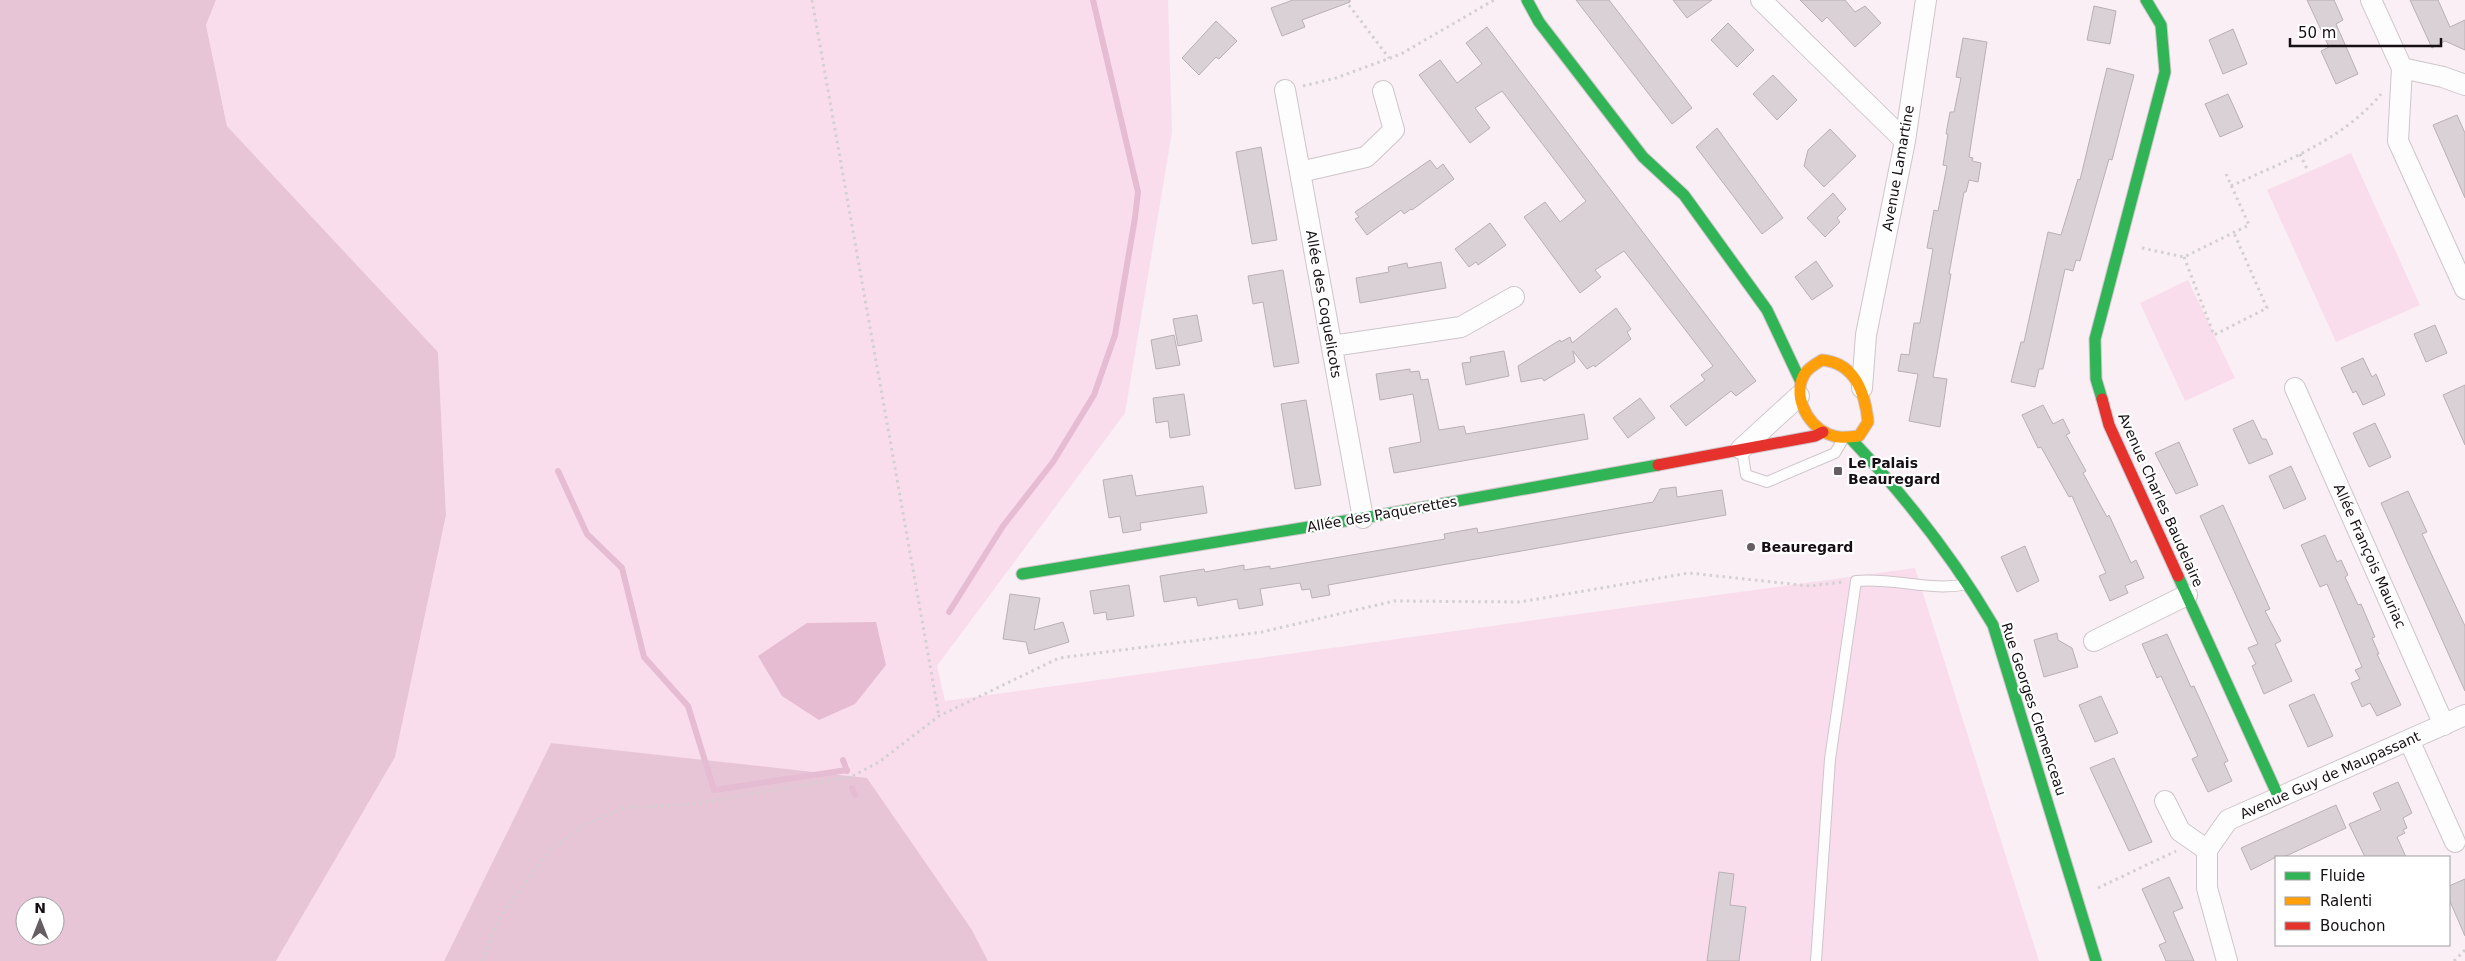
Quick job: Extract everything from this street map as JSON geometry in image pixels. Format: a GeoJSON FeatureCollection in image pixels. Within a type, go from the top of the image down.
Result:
{"type":"FeatureCollection","features":[{"type":"Feature","properties":{"kind":"street","name":"Rue Georges Clemenceau"},"geometry":{"type":"LineString","coordinates":[[1527,0],[1539,22],[1643,157],[1684,195],[1767,310],[1788,329]]}},
{"type":"Feature","properties":{"kind":"street"},"geometry":{"type":"LineString","coordinates":[[1761,0],[1905,141]]}},
{"type":"Feature","properties":{"kind":"street","name":"Avenue Lamartine"},"geometry":{"type":"LineString","coordinates":[[1862,388],[1866,335],[1905,141],[1926,0]]}},
{"type":"Feature","properties":{"kind":"street","name":"Avenue Charles Baudelaire"},"geometry":{"type":"LineString","coordinates":[[2146,0],[2161,25],[2165,72],[2095,339],[2096,379],[2109,425],[2280,798]]}},
{"type":"Feature","properties":{"kind":"street"},"geometry":{"type":"LineString","coordinates":[[2371,0],[2402,68],[2398,141],[2465,290]]}},
{"type":"Feature","properties":{"kind":"street"},"geometry":{"type":"LineString","coordinates":[[2402,68],[2443,77],[2465,85]]}},
{"type":"Feature","properties":{"kind":"street","name":"Allée des Coquelicots"},"geometry":{"type":"LineString","coordinates":[[1285,90],[1364,518]]}},
{"type":"Feature","properties":{"kind":"street"},"geometry":{"type":"LineString","coordinates":[[1300,172],[1366,157],[1394,130],[1383,91]]}},
{"type":"Feature","properties":{"kind":"street"},"geometry":{"type":"LineString","coordinates":[[1332,346],[1461,327],[1514,297]]}},
{"type":"Feature","properties":{"kind":"street","name":"Rue Georges Clemenceau"},"geometry":{"type":"LineString","coordinates":[[1767,310],[1799,388],[1803,410],[1823,432],[1847,440],[1898,489],[1969,584],[1992,625],[2096,961]]}},
{"type":"Feature","properties":{"kind":"street"},"geometry":{"type":"LineString","coordinates":[[1741,448],[1799,388],[1803,373],[1866,335]]}},
{"type":"Feature","properties":{"kind":"street"},"geometry":{"type":"LineString","coordinates":[[1824,359],[1848,369],[1862,388],[1868,414],[1868,431],[1847,440]]}},
{"type":"Feature","properties":{"kind":"street","name":"Allée François Mauriac"},"geometry":{"type":"LineString","coordinates":[[2295,388],[2444,724]]}},
{"type":"Feature","properties":{"kind":"street","name":"Allée des Paquerettes"},"geometry":{"type":"LineString","coordinates":[[1022,574],[1364,518],[1814,436],[1823,432]]}},
{"type":"Feature","properties":{"kind":"street","name":"Rue Georges Clemenceau"},"geometry":{"type":"LineString","coordinates":[[1881,453],[1898,489]]}},
{"type":"Feature","properties":{"kind":"street"},"geometry":{"type":"LineString","coordinates":[[2094,641],[2187,595]]}},
{"type":"Feature","properties":{"kind":"street","name":"Avenue Guy de Maupassant"},"geometry":{"type":"LineString","coordinates":[[2201,846],[2228,820],[2465,715]]}},
{"type":"Feature","properties":{"kind":"street"},"geometry":{"type":"LineString","coordinates":[[2409,740],[2455,842]]}},
{"type":"Feature","properties":{"kind":"street"},"geometry":{"type":"LineString","coordinates":[[2165,801],[2180,831],[2201,846],[2208,888],[2227,961]]}},
{"type":"Feature","properties":{"kind":"lane"},"geometry":{"type":"LineString","coordinates":[[1741,448],[1746,475],[1766,482],[1835,453],[1847,440]]}},
{"type":"Feature","properties":{"kind":"lane"},"geometry":{"type":"LineString","coordinates":[[1816,961],[1830,758],[1856,581],[1875,579],[1951,588],[1969,584]]}},
{"type":"Feature","properties":{"kind":"path"},"geometry":{"type":"LineString","coordinates":[[812,0],[939,716]]}},
{"type":"Feature","properties":{"kind":"path"},"geometry":{"type":"LineString","coordinates":[[1346,0],[1389,58]]}},
{"type":"Feature","properties":{"kind":"path"},"geometry":{"type":"LineString","coordinates":[[1285,90],[1336,78],[1389,58],[1458,22],[1494,0]]}},
{"type":"Feature","properties":{"kind":"path"},"geometry":{"type":"LineString","coordinates":[[2232,186],[2300,154],[2350,124],[2377,99],[2402,68]]}},
{"type":"Feature","properties":{"kind":"path"},"geometry":{"type":"LineString","coordinates":[[2300,154],[2308,172]]}},
{"type":"Feature","properties":{"kind":"path"},"geometry":{"type":"LineString","coordinates":[[2120,243],[2184,257],[2249,225],[2226,174]]}},
{"type":"Feature","properties":{"kind":"path"},"geometry":{"type":"LineString","coordinates":[[2184,257],[2214,335],[2267,308],[2234,233]]}},
{"type":"Feature","properties":{"kind":"path"},"geometry":{"type":"LineString","coordinates":[[482,961],[498,920],[548,852],[584,824],[623,808],[694,804],[851,777],[879,762],[939,716],[1059,658],[1262,632],[1394,601],[1520,602],[1689,573],[1810,586],[1856,581]]}},
{"type":"Feature","properties":{"kind":"path"},"geometry":{"type":"LineString","coordinates":[[2077,898],[2201,846]]}},
{"type":"Feature","properties":{"kind":"path"},"geometry":{"type":"LineString","coordinates":[[2454,961],[2465,950]]}},
{"type":"Feature","properties":{"kind":"shaded area"},"geometry":{"type":"Polygon","coordinates":[[[0,0],[216,0],[206,25],[227,126],[438,352],[446,515],[395,757],[276,961],[0,961],[0,0]]]}},
{"type":"Feature","properties":{"kind":"shaded area"},"geometry":{"type":"Polygon","coordinates":[[[216,0],[1168,0],[1172,132],[1125,413],[937,666],[945,701],[1915,568],[2039,961],[988,961],[972,930],[551,743],[444,961],[276,961],[395,756],[446,515],[438,352],[227,126],[206,25],[216,0]]]}},
{"type":"Feature","properties":{"kind":"shaded area"},"geometry":{"type":"Polygon","coordinates":[[[2351,153],[2420,305],[2336,342],[2267,190],[2351,153]]]}},
{"type":"Feature","properties":{"kind":"shaded area"},"geometry":{"type":"Polygon","coordinates":[[[2188,280],[2235,378],[2185,401],[2140,303],[2188,280]]]}},
{"type":"Feature","properties":{"kind":"shaded area"},"geometry":{"type":"Polygon","coordinates":[[[876,622],[886,665],[855,704],[819,720],[782,696],[758,656],[807,623],[876,622]]]}},
{"type":"Feature","properties":{"kind":"shaded area"},"geometry":{"type":"Polygon","coordinates":[[[551,743],[867,778],[972,930],[988,961],[444,961],[551,743]]]}},
{"type":"Feature","properties":{"kind":"building"},"geometry":{"type":"Polygon","coordinates":[[[1293,0],[1350,0],[1350,2],[1302,20],[1305,27],[1282,36],[1271,8],[1293,0]]]}},
{"type":"Feature","properties":{"kind":"building"},"geometry":{"type":"Polygon","coordinates":[[[1576,0],[1609,0],[1692,108],[1672,124],[1576,0]]]}},
{"type":"Feature","properties":{"kind":"building"},"geometry":{"type":"Polygon","coordinates":[[[1673,0],[1712,0],[1687,18],[1673,0]]]}},
{"type":"Feature","properties":{"kind":"building"},"geometry":{"type":"Polygon","coordinates":[[[1800,0],[1845,0],[1855,12],[1865,6],[1881,23],[1855,47],[1827,17],[1822,22],[1800,0]]]}},
{"type":"Feature","properties":{"kind":"building"},"geometry":{"type":"Polygon","coordinates":[[[2307,0],[2334,0],[2343,20],[2336,24],[2358,74],[2336,84],[2321,51],[2329,47],[2307,0]]]}},
{"type":"Feature","properties":{"kind":"building"},"geometry":{"type":"Polygon","coordinates":[[[2410,0],[2438,0],[2450,27],[2465,20],[2465,50],[2445,41],[2432,48],[2410,0]]]}},
{"type":"Feature","properties":{"kind":"building"},"geometry":{"type":"Polygon","coordinates":[[[2094,6],[2116,11],[2110,44],[2087,40],[2094,6]]]}},
{"type":"Feature","properties":{"kind":"building"},"geometry":{"type":"Polygon","coordinates":[[[1216,21],[1237,41],[1219,59],[1216,57],[1199,75],[1182,58],[1216,21]]]}},
{"type":"Feature","properties":{"kind":"building"},"geometry":{"type":"Polygon","coordinates":[[[1728,23],[1754,50],[1737,67],[1711,40],[1728,23]]]}},
{"type":"Feature","properties":{"kind":"building"},"geometry":{"type":"Polygon","coordinates":[[[1487,27],[1756,381],[1736,396],[1731,391],[1686,426],[1670,406],[1705,380],[1701,375],[1713,366],[1624,251],[1595,270],[1601,277],[1580,293],[1524,217],[1545,202],[1560,222],[1586,201],[1502,91],[1475,108],[1490,128],[1470,143],[1419,75],[1440,60],[1457,83],[1482,64],[1466,43],[1487,27]]]}},
{"type":"Feature","properties":{"kind":"building"},"geometry":{"type":"Polygon","coordinates":[[[2233,29],[2247,64],[2223,74],[2209,40],[2233,29]]]}},
{"type":"Feature","properties":{"kind":"building"},"geometry":{"type":"Polygon","coordinates":[[[1963,38],[1987,42],[1969,157],[1973,158],[1972,161],[1981,163],[1978,182],[1969,180],[1966,192],[1964,192],[1933,377],[1947,379],[1940,427],[1909,421],[1918,374],[1898,371],[1901,354],[1909,355],[1914,323],[1920,323],[1933,249],[1927,248],[1934,210],[1938,211],[1947,166],[1943,165],[1948,134],[1946,134],[1950,112],[1954,112],[1961,78],[1956,77],[1963,38]]]}},
{"type":"Feature","properties":{"kind":"building"},"geometry":{"type":"Polygon","coordinates":[[[2107,68],[2134,75],[2112,160],[2109,159],[2080,261],[2076,260],[2073,271],[2065,269],[2043,369],[2039,369],[2035,387],[2011,382],[2021,342],[2024,342],[2048,232],[2061,235],[2078,179],[2080,180],[2107,68]]]}},
{"type":"Feature","properties":{"kind":"building"},"geometry":{"type":"Polygon","coordinates":[[[1773,75],[1797,100],[1777,120],[1753,94],[1773,75]]]}},
{"type":"Feature","properties":{"kind":"building"},"geometry":{"type":"Polygon","coordinates":[[[2228,94],[2243,127],[2220,137],[2205,104],[2228,94]]]}},
{"type":"Feature","properties":{"kind":"building"},"geometry":{"type":"Polygon","coordinates":[[[2457,115],[2465,133],[2465,198],[2433,125],[2457,115]]]}},
{"type":"Feature","properties":{"kind":"building"},"geometry":{"type":"Polygon","coordinates":[[[1717,128],[1783,218],[1762,234],[1696,147],[1717,128]]]}},
{"type":"Feature","properties":{"kind":"building"},"geometry":{"type":"Polygon","coordinates":[[[1830,129],[1856,156],[1824,187],[1804,166],[1808,150],[1830,129]]]}},
{"type":"Feature","properties":{"kind":"building"},"geometry":{"type":"Polygon","coordinates":[[[1261,147],[1277,240],[1252,244],[1236,152],[1261,147]]]}},
{"type":"Feature","properties":{"kind":"building"},"geometry":{"type":"Polygon","coordinates":[[[1430,160],[1437,169],[1443,164],[1454,179],[1412,210],[1404,214],[1401,210],[1367,235],[1355,219],[1359,217],[1355,212],[1430,160]]]}},
{"type":"Feature","properties":{"kind":"building"},"geometry":{"type":"Polygon","coordinates":[[[1833,193],[1846,209],[1837,218],[1840,222],[1825,237],[1807,218],[1833,193]]]}},
{"type":"Feature","properties":{"kind":"building"},"geometry":{"type":"Polygon","coordinates":[[[1490,223],[1506,245],[1478,265],[1476,262],[1469,267],[1455,249],[1490,223]]]}},
{"type":"Feature","properties":{"kind":"building"},"geometry":{"type":"Polygon","coordinates":[[[1816,261],[1833,286],[1812,300],[1795,277],[1816,261]]]}},
{"type":"Feature","properties":{"kind":"building"},"geometry":{"type":"Polygon","coordinates":[[[1441,262],[1446,288],[1360,303],[1356,278],[1389,272],[1388,267],[1407,263],[1408,268],[1441,262]]]}},
{"type":"Feature","properties":{"kind":"building"},"geometry":{"type":"Polygon","coordinates":[[[1283,270],[1299,363],[1274,367],[1263,302],[1253,304],[1248,276],[1283,270]]]}},
{"type":"Feature","properties":{"kind":"building"},"geometry":{"type":"Polygon","coordinates":[[[1616,308],[1631,329],[1627,332],[1631,339],[1595,367],[1594,365],[1587,369],[1573,351],[1575,362],[1544,381],[1542,378],[1521,382],[1518,366],[1560,340],[1561,342],[1570,337],[1572,343],[1616,308]]]}},
{"type":"Feature","properties":{"kind":"building"},"geometry":{"type":"Polygon","coordinates":[[[1197,315],[1202,341],[1178,346],[1173,319],[1197,315]]]}},
{"type":"Feature","properties":{"kind":"building"},"geometry":{"type":"Polygon","coordinates":[[[2435,325],[2447,353],[2426,362],[2414,334],[2435,325]]]}},
{"type":"Feature","properties":{"kind":"building"},"geometry":{"type":"Polygon","coordinates":[[[1174,335],[1180,365],[1156,369],[1151,340],[1174,335]]]}},
{"type":"Feature","properties":{"kind":"building"},"geometry":{"type":"Polygon","coordinates":[[[1504,351],[1509,376],[1466,385],[1462,363],[1471,362],[1470,357],[1504,351]]]}},
{"type":"Feature","properties":{"kind":"building"},"geometry":{"type":"Polygon","coordinates":[[[2363,358],[2372,377],[2376,374],[2385,395],[2363,405],[2356,391],[2353,393],[2341,368],[2363,358]]]}},
{"type":"Feature","properties":{"kind":"building"},"geometry":{"type":"Polygon","coordinates":[[[1410,369],[1410,372],[1419,371],[1421,380],[1428,379],[1439,430],[1464,426],[1466,434],[1584,414],[1588,439],[1394,473],[1389,448],[1421,442],[1413,394],[1380,400],[1376,374],[1410,369]]]}},
{"type":"Feature","properties":{"kind":"building"},"geometry":{"type":"Polygon","coordinates":[[[2465,385],[2465,445],[2443,395],[2465,385]]]}},
{"type":"Feature","properties":{"kind":"building"},"geometry":{"type":"Polygon","coordinates":[[[1184,394],[1190,435],[1170,438],[1168,421],[1156,423],[1153,398],[1184,394]]]}},
{"type":"Feature","properties":{"kind":"building"},"geometry":{"type":"Polygon","coordinates":[[[1640,398],[1655,418],[1628,438],[1613,418],[1640,398]]]}},
{"type":"Feature","properties":{"kind":"building"},"geometry":{"type":"Polygon","coordinates":[[[1306,400],[1321,485],[1295,489],[1281,404],[1306,400]]]}},
{"type":"Feature","properties":{"kind":"building"},"geometry":{"type":"Polygon","coordinates":[[[2043,405],[2053,424],[2063,419],[2070,433],[2066,435],[2086,471],[2083,473],[2107,517],[2109,515],[2131,563],[2136,560],[2144,578],[2125,586],[2128,593],[2110,601],[2099,576],[2106,573],[2072,496],[2069,497],[2041,447],[2038,448],[2022,415],[2043,405]]]}},
{"type":"Feature","properties":{"kind":"building"},"geometry":{"type":"Polygon","coordinates":[[[2253,420],[2262,439],[2266,439],[2273,454],[2249,464],[2233,429],[2253,420]]]}},
{"type":"Feature","properties":{"kind":"building"},"geometry":{"type":"Polygon","coordinates":[[[2375,423],[2391,457],[2369,467],[2353,433],[2375,423]]]}},
{"type":"Feature","properties":{"kind":"building"},"geometry":{"type":"Polygon","coordinates":[[[2179,442],[2198,485],[2176,494],[2155,453],[2179,442]]]}},
{"type":"Feature","properties":{"kind":"building"},"geometry":{"type":"Polygon","coordinates":[[[2291,466],[2306,499],[2284,509],[2269,476],[2291,466]]]}},
{"type":"Feature","properties":{"kind":"building"},"geometry":{"type":"Polygon","coordinates":[[[1132,475],[1136,496],[1203,486],[1207,513],[1140,523],[1141,530],[1123,533],[1120,516],[1109,518],[1103,480],[1132,475]]]}},
{"type":"Feature","properties":{"kind":"building"},"geometry":{"type":"Polygon","coordinates":[[[1676,487],[1677,497],[1722,490],[1726,515],[1328,585],[1330,595],[1312,598],[1310,589],[1302,590],[1300,583],[1260,589],[1263,605],[1239,609],[1237,599],[1198,606],[1196,597],[1164,602],[1160,576],[1204,569],[1205,572],[1244,565],[1244,570],[1270,566],[1270,569],[1445,539],[1444,534],[1477,528],[1478,533],[1653,502],[1660,489],[1676,487]]]}},
{"type":"Feature","properties":{"kind":"building"},"geometry":{"type":"Polygon","coordinates":[[[2408,491],[2427,532],[2422,534],[2465,626],[2465,691],[2381,503],[2408,491]]]}},
{"type":"Feature","properties":{"kind":"building"},"geometry":{"type":"Polygon","coordinates":[[[2223,505],[2270,609],[2265,611],[2281,641],[2275,644],[2292,681],[2264,694],[2252,666],[2256,664],[2248,648],[2258,644],[2200,516],[2223,505]]]}},
{"type":"Feature","properties":{"kind":"building"},"geometry":{"type":"Polygon","coordinates":[[[2325,535],[2337,562],[2341,560],[2348,575],[2345,577],[2358,605],[2361,604],[2375,637],[2372,638],[2379,654],[2377,654],[2401,705],[2377,716],[2370,703],[2362,707],[2351,683],[2360,679],[2355,670],[2362,667],[2327,584],[2320,587],[2301,545],[2325,535]]]}},
{"type":"Feature","properties":{"kind":"building"},"geometry":{"type":"Polygon","coordinates":[[[2025,546],[2039,581],[2017,592],[2001,557],[2025,546]]]}},
{"type":"Feature","properties":{"kind":"building"},"geometry":{"type":"Polygon","coordinates":[[[1129,585],[1134,616],[1107,620],[1106,612],[1094,614],[1090,591],[1129,585]]]}},
{"type":"Feature","properties":{"kind":"building"},"geometry":{"type":"Polygon","coordinates":[[[1010,594],[1040,598],[1034,630],[1063,622],[1069,642],[1029,654],[1026,642],[1003,639],[1010,594]]]}},
{"type":"Feature","properties":{"kind":"building"},"geometry":{"type":"Polygon","coordinates":[[[2057,633],[2058,640],[2072,648],[2078,667],[2044,677],[2034,640],[2057,633]]]}},
{"type":"Feature","properties":{"kind":"building"},"geometry":{"type":"Polygon","coordinates":[[[2167,634],[2191,687],[2194,686],[2228,761],[2224,763],[2232,781],[2208,792],[2192,759],[2198,756],[2161,676],[2157,678],[2142,644],[2167,634]]]}},
{"type":"Feature","properties":{"kind":"building"},"geometry":{"type":"Polygon","coordinates":[[[2314,694],[2333,736],[2308,747],[2289,705],[2314,694]]]}},
{"type":"Feature","properties":{"kind":"building"},"geometry":{"type":"Polygon","coordinates":[[[2101,696],[2118,733],[2095,742],[2079,705],[2101,696]]]}},
{"type":"Feature","properties":{"kind":"building"},"geometry":{"type":"Polygon","coordinates":[[[2114,758],[2152,842],[2129,851],[2090,768],[2114,758]]]}},
{"type":"Feature","properties":{"kind":"building"},"geometry":{"type":"Polygon","coordinates":[[[2398,782],[2412,813],[2403,818],[2407,828],[2403,830],[2405,833],[2397,837],[2406,856],[2365,856],[2349,824],[2381,810],[2373,793],[2398,782]]]}},
{"type":"Feature","properties":{"kind":"building"},"geometry":{"type":"Polygon","coordinates":[[[2336,805],[2346,828],[2286,856],[2275,856],[2251,870],[2241,848],[2336,805]]]}},
{"type":"Feature","properties":{"kind":"building"},"geometry":{"type":"Polygon","coordinates":[[[1719,872],[1734,874],[1730,905],[1746,907],[1739,961],[1707,961],[1719,872]]]}},
{"type":"Feature","properties":{"kind":"building"},"geometry":{"type":"Polygon","coordinates":[[[2169,877],[2183,908],[2173,912],[2194,961],[2166,961],[2159,945],[2166,942],[2142,889],[2169,877]]]}},
{"type":"Feature","properties":{"kind":"building"},"geometry":{"type":"Polygon","coordinates":[[[2465,879],[2465,936],[2450,901],[2450,886],[2465,879]]]}},
{"type":"Feature","properties":{"kind":"waterway"},"geometry":{"type":"LineString","coordinates":[[949,612],[1003,526],[1053,462],[1094,395],[1115,335],[1138,192],[1093,0]]}},
{"type":"Feature","properties":{"kind":"waterway"},"geometry":{"type":"LineString","coordinates":[[558,471],[587,534],[622,568],[644,657],[688,706],[714,790],[847,770]]}},
{"type":"Feature","properties":{"kind":"waterway"},"geometry":{"type":"LineString","coordinates":[[843,760],[847,771]]}},
{"type":"Feature","properties":{"kind":"waterway"},"geometry":{"type":"LineString","coordinates":[[852,788],[855,795]]}},
{"type":"Feature","properties":{"kind":"traffic: fast"},"geometry":{"type":"LineString","coordinates":[[1527,0],[1539,22],[1643,157],[1684,195],[1767,310],[1800,380]]}},
{"type":"Feature","properties":{"kind":"traffic: fast"},"geometry":{"type":"LineString","coordinates":[[2102,399],[2096,379],[2095,339],[2165,72],[2161,25],[2146,0]]}},
{"type":"Feature","properties":{"kind":"traffic: fast"},"geometry":{"type":"LineString","coordinates":[[1851,439],[1909,505],[1945,551],[1993,625],[2096,961]]}},
{"type":"Feature","properties":{"kind":"traffic: fast"},"geometry":{"type":"LineString","coordinates":[[1022,574],[1363,518],[1658,465]]}},
{"type":"Feature","properties":{"kind":"traffic: fast"},"geometry":{"type":"LineString","coordinates":[[2178,576],[2279,798]]}},
{"type":"Feature","properties":{"kind":"traffic: slow"},"geometry":{"type":"LineString","coordinates":[[1822,360],[1833,362],[1843,367],[1850,373],[1861,390],[1868,422],[1859,436],[1832,436],[1820,429],[1807,416],[1801,398],[1802,380],[1806,372],[1822,360]]}},
{"type":"Feature","properties":{"kind":"traffic: jam"},"geometry":{"type":"LineString","coordinates":[[2102,399],[2109,425],[2178,576]]}},
{"type":"Feature","properties":{"kind":"traffic: jam"},"geometry":{"type":"LineString","coordinates":[[1658,465],[1815,436],[1823,432]]}},
{"type":"Feature","properties":{"kind":"place","name":"Le Palais Beauregard"},"geometry":{"type":"Point","coordinates":[1838,471]}},
{"type":"Feature","properties":{"kind":"place","name":"Beauregard"},"geometry":{"type":"Point","coordinates":[1751,547]}}]}
